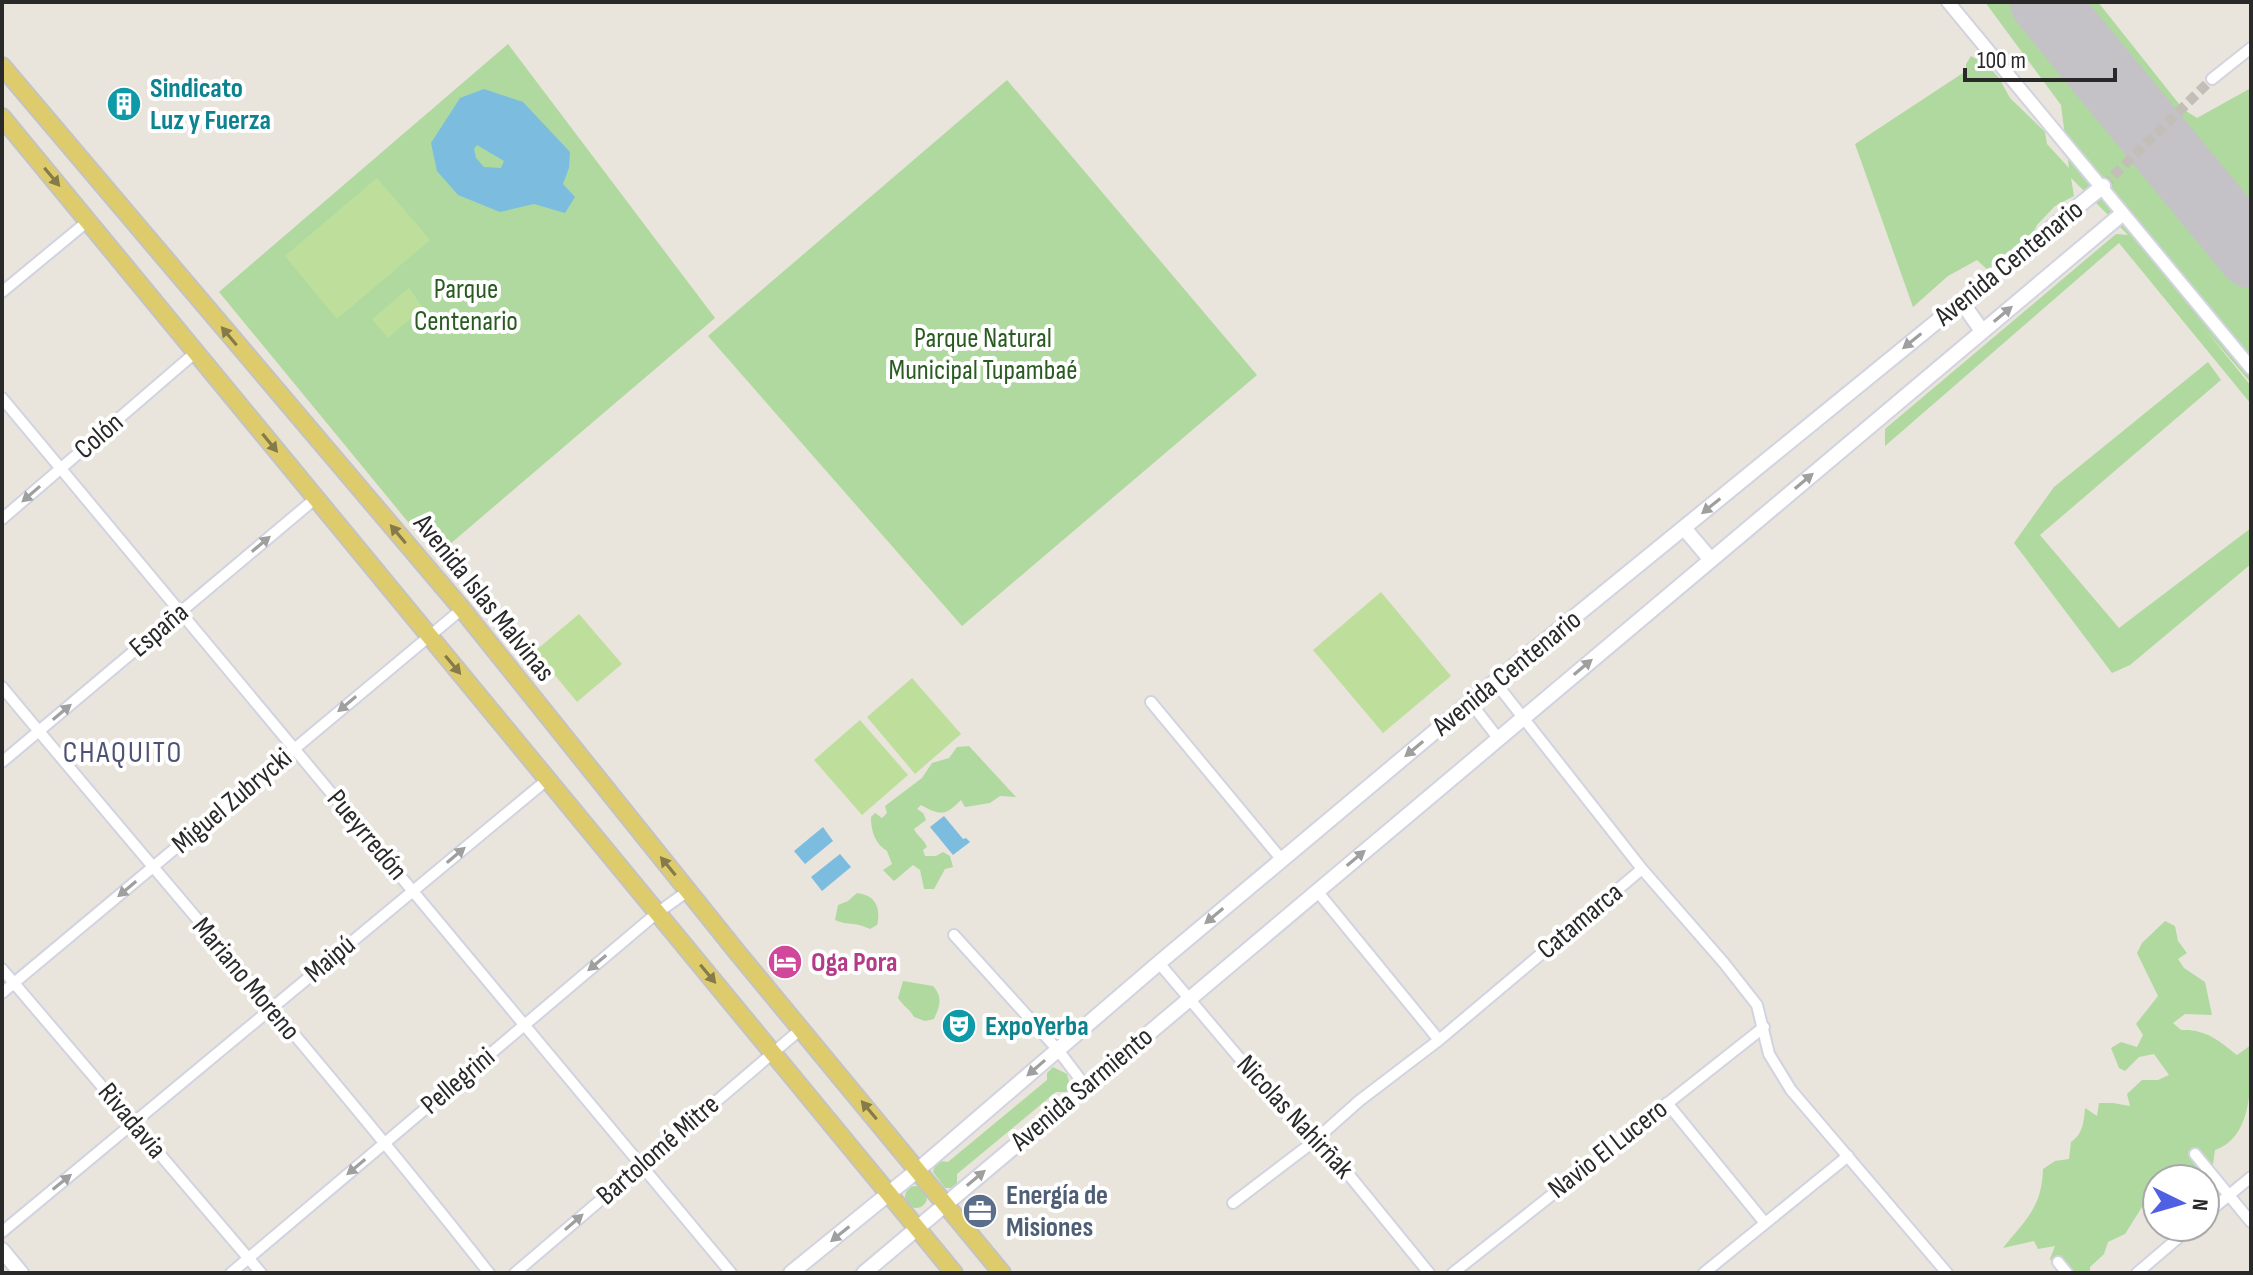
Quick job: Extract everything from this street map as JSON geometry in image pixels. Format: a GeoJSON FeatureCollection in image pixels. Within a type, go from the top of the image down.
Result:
{"type":"FeatureCollection","features":[{"type":"Feature","properties":{"kind":"main road","name":"Avenida Islas Malvinas"},"geometry":{"type":"LineString","coordinates":[[2,66],[462,609],[688,891],[1002,1273]]}},
{"type":"Feature","properties":{"kind":"main road"},"geometry":{"type":"LineString","coordinates":[[2,117],[954,1273]]}},
{"type":"Feature","properties":{"kind":"main road","name":"Avenida Centenario"},"geometry":{"type":"LineString","coordinates":[[919,1169],[1470,702],[2103,186]]}},
{"type":"Feature","properties":{"kind":"main road","name":"Avenida Centenario"},"geometry":{"type":"LineString","coordinates":[[1189,998],[2122,214]]}},
{"type":"Feature","properties":{"kind":"main road"},"geometry":{"type":"LineString","coordinates":[[1961,301],[1982,331]]}},
{"type":"Feature","properties":{"kind":"main road"},"geometry":{"type":"LineString","coordinates":[[1684,528],[1711,560]]}},
{"type":"Feature","properties":{"kind":"main road","name":"Avenida Sarmiento"},"geometry":{"type":"LineString","coordinates":[[864,1273],[1189,998]]}},
{"type":"Feature","properties":{"kind":"main road"},"geometry":{"type":"LineString","coordinates":[[791,1273],[919,1169]]}},
{"type":"Feature","properties":{"kind":"main road"},"geometry":{"type":"LineString","coordinates":[[2,1250],[21,1273]]}},
{"type":"Feature","properties":{"kind":"street"},"geometry":{"type":"LineString","coordinates":[[1948,2],[2251,368]]}},
{"type":"Feature","properties":{"kind":"street"},"geometry":{"type":"LineString","coordinates":[[2212,79],[2251,48]]}},
{"type":"Feature","properties":{"kind":"street"},"geometry":{"type":"LineString","coordinates":[[2,292],[88,221]]}},
{"type":"Feature","properties":{"kind":"street","name":"Colón"},"geometry":{"type":"LineString","coordinates":[[2,519],[196,352]]}},
{"type":"Feature","properties":{"kind":"street","name":"Pueyrredón"},"geometry":{"type":"LineString","coordinates":[[2,398],[731,1273]]}},
{"type":"Feature","properties":{"kind":"street","name":"España"},"geometry":{"type":"LineString","coordinates":[[2,762],[316,498]]}},
{"type":"Feature","properties":{"kind":"street","name":"Miguel Zubrycki"},"geometry":{"type":"LineString","coordinates":[[2,993],[462,609]]}},
{"type":"Feature","properties":{"kind":"street"},"geometry":{"type":"LineString","coordinates":[[1495,682],[1642,869]]}},
{"type":"Feature","properties":{"kind":"street","name":"Mariano Moreno"},"geometry":{"type":"LineString","coordinates":[[2,687],[386,1142],[489,1273]]}},
{"type":"Feature","properties":{"kind":"street"},"geometry":{"type":"LineString","coordinates":[[1151,702],[1282,860]]}},
{"type":"Feature","properties":{"kind":"street"},"geometry":{"type":"LineString","coordinates":[[1470,702],[1498,738]]}},
{"type":"Feature","properties":{"kind":"street","name":"Maipú"},"geometry":{"type":"LineString","coordinates":[[2,1232],[548,779]]}},
{"type":"Feature","properties":{"kind":"street","name":"Catamarca"},"geometry":{"type":"LineString","coordinates":[[1233,1203],[1439,1040],[1642,869],[1757,1005],[1769,1054],[1791,1090],[1947,1273]]}},
{"type":"Feature","properties":{"kind":"street","name":"Pellegrini"},"geometry":{"type":"LineString","coordinates":[[231,1273],[657,913],[688,891]]}},
{"type":"Feature","properties":{"kind":"street"},"geometry":{"type":"LineString","coordinates":[[1317,891],[1439,1040]]}},
{"type":"Feature","properties":{"kind":"street"},"geometry":{"type":"LineString","coordinates":[[954,935],[1058,1050],[1086,1087]]}},
{"type":"Feature","properties":{"kind":"street","name":"Nicolas Nahirñak"},"geometry":{"type":"LineString","coordinates":[[1159,963],[1313,1142],[1327,1148],[1429,1273]]}},
{"type":"Feature","properties":{"kind":"street","name":"Rivadavia"},"geometry":{"type":"LineString","coordinates":[[2,969],[261,1273]]}},
{"type":"Feature","properties":{"kind":"street","name":"Navio El Lucero"},"geometry":{"type":"LineString","coordinates":[[1453,1273],[1764,1027]]}},
{"type":"Feature","properties":{"kind":"street","name":"Bartolomé Mitre"},"geometry":{"type":"LineString","coordinates":[[515,1273],[801,1029]]}},
{"type":"Feature","properties":{"kind":"street"},"geometry":{"type":"LineString","coordinates":[[1667,1103],[1765,1223]]}},
{"type":"Feature","properties":{"kind":"street"},"geometry":{"type":"LineString","coordinates":[[2195,1154],[2251,1222]]}},
{"type":"Feature","properties":{"kind":"street"},"geometry":{"type":"LineString","coordinates":[[1711,1271],[1848,1156]]}},
{"type":"Feature","properties":{"kind":"street"},"geometry":{"type":"LineString","coordinates":[[2221,1202],[2251,1177]]}},
{"type":"Feature","properties":{"kind":"street"},"geometry":{"type":"LineString","coordinates":[[2137,1273],[2172,1243]]}},
{"type":"Feature","properties":{"kind":"street"},"geometry":{"type":"LineString","coordinates":[[2058,1262],[2067,1273]]}},
{"type":"Feature","properties":{"kind":"green space"},"geometry":{"type":"Polygon","coordinates":[[[1985,2],[2098,2],[2183,109],[2197,118],[2251,88],[2251,383],[2204,328],[2251,386],[2251,404],[2119,243],[1885,446],[1885,429],[2116,234],[2128,235],[2071,178],[2074,196],[2055,206],[2037,225],[2025,249],[1991,273],[1977,260],[1948,276],[1913,307],[1855,144],[1966,71],[1971,56],[1987,65],[1999,78],[2010,98],[2045,132],[2047,144],[2069,168],[2061,105],[1985,2]]]}},
{"type":"Feature","properties":{"kind":"green space","name":"Parque Centenario"},"geometry":{"type":"Polygon","coordinates":[[[508,44],[715,318],[436,556],[219,292],[508,44]]]}},
{"type":"Feature","properties":{"kind":"green space","name":"Parque Natural Municipal Tupambaé"},"geometry":{"type":"Polygon","coordinates":[[[1007,80],[1257,375],[962,626],[708,336],[1007,80]]]}},
{"type":"Feature","properties":{"kind":"green space"},"geometry":{"type":"Polygon","coordinates":[[[377,178],[430,240],[337,319],[285,256],[377,178]]]}},
{"type":"Feature","properties":{"kind":"green space"},"geometry":{"type":"Polygon","coordinates":[[[409,288],[423,308],[388,338],[372,319],[409,288]]]}},
{"type":"Feature","properties":{"kind":"green space"},"geometry":{"type":"Polygon","coordinates":[[[2208,362],[2221,380],[2040,535],[2119,628],[2251,528],[2251,564],[2130,665],[2112,673],[2014,543],[2054,487],[2208,362]]]}},
{"type":"Feature","properties":{"kind":"green space"},"geometry":{"type":"Polygon","coordinates":[[[1381,592],[1451,676],[1383,733],[1313,650],[1381,592]]]}},
{"type":"Feature","properties":{"kind":"green space"},"geometry":{"type":"Polygon","coordinates":[[[579,614],[622,664],[577,702],[535,651],[579,614]]]}},
{"type":"Feature","properties":{"kind":"green space"},"geometry":{"type":"Polygon","coordinates":[[[912,678],[961,734],[915,774],[867,717],[912,678]]]}},
{"type":"Feature","properties":{"kind":"green space"},"geometry":{"type":"Polygon","coordinates":[[[860,720],[908,775],[862,815],[814,760],[860,720]]]}},
{"type":"Feature","properties":{"kind":"green space"},"geometry":{"type":"Polygon","coordinates":[[[969,746],[1016,797],[1000,796],[990,803],[965,807],[961,800],[942,813],[921,805],[917,809],[926,820],[914,829],[927,847],[923,850],[925,856],[943,852],[950,856],[953,867],[945,869],[934,889],[924,889],[920,870],[913,865],[894,881],[883,870],[892,864],[887,851],[874,837],[871,817],[875,813],[882,818],[887,813],[885,806],[922,778],[932,763],[949,758],[957,747],[969,746]]]}},
{"type":"Feature","properties":{"kind":"green space"},"geometry":{"type":"Polygon","coordinates":[[[857,893],[869,896],[876,903],[877,925],[870,929],[835,920],[838,905],[857,893]]]}},
{"type":"Feature","properties":{"kind":"green space"},"geometry":{"type":"Polygon","coordinates":[[[2165,921],[2175,926],[2178,941],[2187,953],[2178,959],[2184,968],[2205,982],[2212,1015],[2185,1014],[2173,1023],[2181,1030],[2211,1036],[2237,1055],[2251,1045],[2247,1108],[2237,1134],[2215,1150],[2213,1163],[2141,1163],[2141,1209],[2125,1234],[2108,1242],[2104,1254],[2090,1267],[2090,1273],[2060,1273],[2050,1259],[2055,1246],[2038,1249],[2034,1241],[2003,1248],[2036,1204],[2043,1169],[2055,1161],[2069,1159],[2071,1142],[2080,1131],[2085,1108],[2097,1116],[2099,1103],[2130,1106],[2127,1094],[2142,1080],[2158,1080],[2169,1075],[2154,1054],[2139,1057],[2125,1071],[2119,1068],[2111,1048],[2121,1042],[2137,1047],[2143,1035],[2136,1024],[2158,996],[2137,953],[2142,943],[2165,921]]]}},
{"type":"Feature","properties":{"kind":"green space"},"geometry":{"type":"Polygon","coordinates":[[[903,981],[933,986],[940,1002],[934,1019],[925,1021],[914,1017],[900,1001],[898,998],[903,981]]]}},
{"type":"Feature","properties":{"kind":"green space"},"geometry":{"type":"Polygon","coordinates":[[[1053,1067],[1067,1074],[1071,1089],[1056,1092],[957,1174],[957,1184],[945,1188],[933,1172],[935,1165],[940,1161],[948,1162],[1047,1080],[1047,1073],[1053,1067]]]}},
{"type":"Feature","properties":{"kind":"green space"},"geometry":{"type":"Polygon","coordinates":[[[916,1186],[924,1189],[927,1197],[924,1205],[916,1208],[908,1205],[905,1197],[908,1189],[916,1186]]]}},
{"type":"Feature","properties":{"kind":"water"},"geometry":{"type":"Polygon","coordinates":[[[484,89],[523,102],[570,152],[569,168],[563,184],[575,197],[565,213],[534,204],[500,212],[458,195],[437,171],[431,143],[460,98],[484,89]],[[477,145],[474,149],[476,158],[484,167],[501,168],[504,161],[477,145]]]}},
{"type":"Feature","properties":{"kind":"water"},"geometry":{"type":"Polygon","coordinates":[[[944,816],[963,839],[970,842],[953,855],[930,827],[944,816]]]}},
{"type":"Feature","properties":{"kind":"water"},"geometry":{"type":"Polygon","coordinates":[[[823,827],[833,841],[805,864],[794,851],[823,827]]]}},
{"type":"Feature","properties":{"kind":"water"},"geometry":{"type":"Polygon","coordinates":[[[840,854],[851,867],[822,891],[811,877],[840,854]]]}},
{"type":"Feature","properties":{"kind":"runway"},"geometry":{"type":"LineString","coordinates":[[2044,2],[2251,254]]}},
{"type":"Feature","properties":{"kind":"tunnel"},"geometry":{"type":"LineString","coordinates":[[2103,186],[2212,79]]}},
{"type":"Feature","properties":{"kind":"place","name":"Sindicato Luz y Fuerza"},"geometry":{"type":"Point","coordinates":[124,104]}},
{"type":"Feature","properties":{"kind":"place","name":"Oga Pora"},"geometry":{"type":"Point","coordinates":[785,962]}},
{"type":"Feature","properties":{"kind":"place","name":"ExpoYerba"},"geometry":{"type":"Point","coordinates":[959,1026]}},
{"type":"Feature","properties":{"kind":"place","name":"Energía de Misiones"},"geometry":{"type":"Point","coordinates":[980,1211]}},
{"type":"Feature","properties":{"kind":"district","name":"CHAQUITO"},"geometry":{"type":"Point","coordinates":[123,753]}}]}
